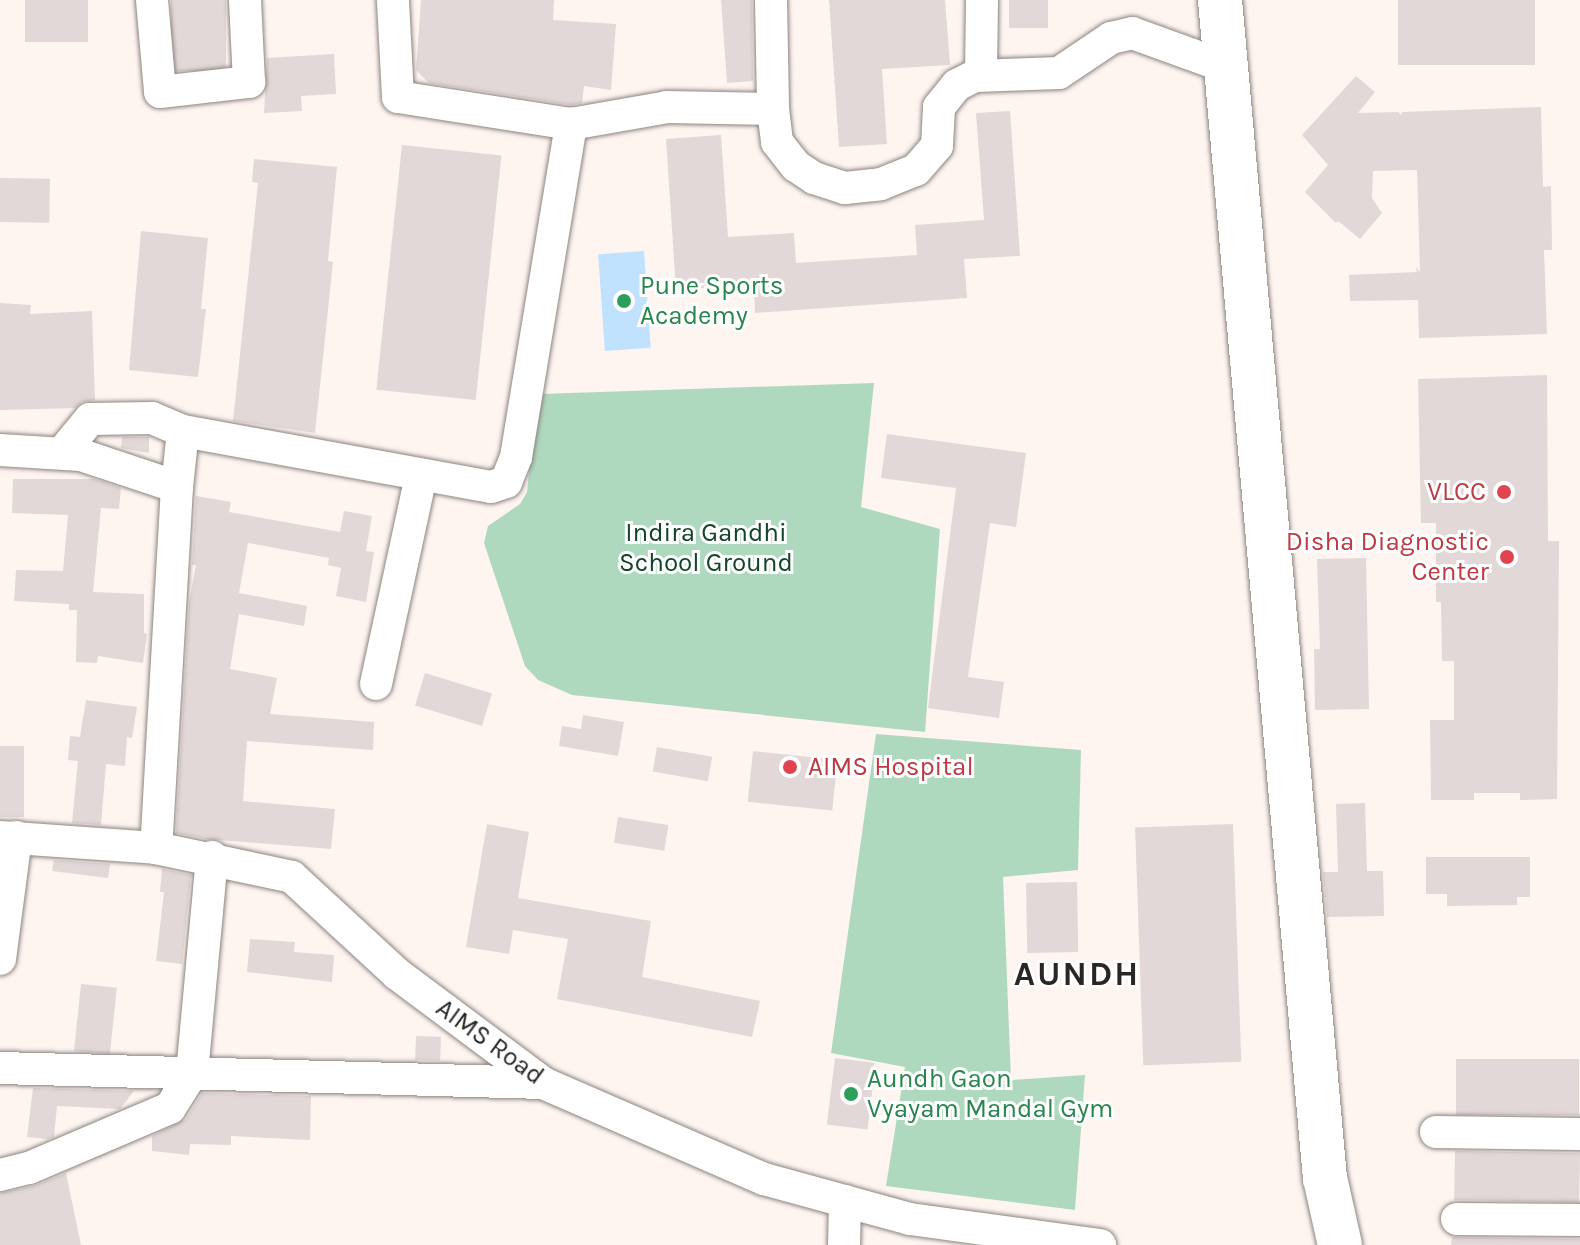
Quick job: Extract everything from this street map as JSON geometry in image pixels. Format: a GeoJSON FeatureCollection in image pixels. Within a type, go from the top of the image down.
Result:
{"type":"FeatureCollection","features":[{"type":"Feature","properties":{"kind":"street"},"geometry":{"type":"LineString","coordinates":[[152,0],[160,92],[249,82],[245,0]]}},
{"type":"Feature","properties":{"kind":"street"},"geometry":{"type":"LineString","coordinates":[[393,0],[398,97],[571,124],[667,107],[773,109]]}},
{"type":"Feature","properties":{"kind":"street"},"geometry":{"type":"LineString","coordinates":[[771,0],[773,109],[777,142],[796,166],[814,178],[845,188],[881,184],[916,170],[937,146],[939,107],[957,85],[981,73],[982,0]]}},
{"type":"Feature","properties":{"kind":"street"},"geometry":{"type":"LineString","coordinates":[[1220,0],[1325,1178],[1340,1245]]}},
{"type":"Feature","properties":{"kind":"street"},"geometry":{"type":"LineString","coordinates":[[975,76],[1059,73],[1111,38],[1132,33],[1226,67]]}},
{"type":"Feature","properties":{"kind":"street"},"geometry":{"type":"LineString","coordinates":[[62,453],[90,419],[152,418],[183,431],[421,475],[491,487],[506,482],[516,457],[571,124]]}},
{"type":"Feature","properties":{"kind":"street"},"geometry":{"type":"LineString","coordinates":[[156,848],[183,431]]}},
{"type":"Feature","properties":{"kind":"street"},"geometry":{"type":"LineString","coordinates":[[0,450],[81,455],[177,487]]}},
{"type":"Feature","properties":{"kind":"street"},"geometry":{"type":"LineString","coordinates":[[376,684],[421,475]]}},
{"type":"Feature","properties":{"kind":"street"},"geometry":{"type":"LineString","coordinates":[[0,959],[8,837]]}},
{"type":"Feature","properties":{"kind":"street","name":"AIMS Road"},"geometry":{"type":"LineString","coordinates":[[8,837],[156,848],[212,857],[292,877],[397,974],[543,1083],[764,1179],[910,1219],[1100,1245]]}},
{"type":"Feature","properties":{"kind":"street"},"geometry":{"type":"LineString","coordinates":[[0,1175],[29,1168],[170,1108],[192,1073],[212,857]]}},
{"type":"Feature","properties":{"kind":"street"},"geometry":{"type":"LineString","coordinates":[[0,1068],[543,1083]]}},
{"type":"Feature","properties":{"kind":"street"},"geometry":{"type":"LineString","coordinates":[[1436,1132],[1580,1134]]}},
{"type":"Feature","properties":{"kind":"street"},"geometry":{"type":"LineString","coordinates":[[844,1245],[845,1201]]}},
{"type":"Feature","properties":{"kind":"street"},"geometry":{"type":"LineString","coordinates":[[1457,1219],[1580,1220]]}},
{"type":"Feature","properties":{"kind":"green space","name":"Indira Gandhi School Ground"},"geometry":{"type":"Polygon","coordinates":[[[874,383],[861,507],[940,529],[925,732],[572,695],[538,680],[525,666],[484,543],[488,526],[520,504],[527,492],[536,404],[540,394],[874,383]]]}},
{"type":"Feature","properties":{"kind":"green space"},"geometry":{"type":"Polygon","coordinates":[[[876,734],[1081,750],[1078,870],[1003,877],[1011,1080],[1085,1075],[1075,1210],[886,1186],[905,1067],[831,1053],[876,734]]]}},
{"type":"Feature","properties":{"kind":"water","name":"Pune Sports Academy"},"geometry":{"type":"Polygon","coordinates":[[[644,251],[651,348],[605,351],[598,254],[644,251]]]}},
{"type":"Feature","properties":{"kind":"building"},"geometry":{"type":"Polygon","coordinates":[[[25,0],[88,0],[88,42],[25,42],[25,0]]]}},
{"type":"Feature","properties":{"kind":"building"},"geometry":{"type":"Polygon","coordinates":[[[171,0],[226,0],[226,71],[171,71],[171,0]]]}},
{"type":"Feature","properties":{"kind":"building"},"geometry":{"type":"Polygon","coordinates":[[[421,0],[554,0],[553,20],[616,24],[611,90],[584,86],[582,103],[571,105],[429,83],[416,70],[421,0]]]}},
{"type":"Feature","properties":{"kind":"building"},"geometry":{"type":"Polygon","coordinates":[[[721,0],[752,0],[753,81],[727,83],[721,0]]]}},
{"type":"Feature","properties":{"kind":"building"},"geometry":{"type":"Polygon","coordinates":[[[829,0],[945,0],[950,65],[882,69],[887,144],[839,147],[829,0]]]}},
{"type":"Feature","properties":{"kind":"building"},"geometry":{"type":"Polygon","coordinates":[[[1009,0],[1048,0],[1048,28],[1009,28],[1009,0]]]}},
{"type":"Feature","properties":{"kind":"building"},"geometry":{"type":"Polygon","coordinates":[[[1398,0],[1535,0],[1535,65],[1398,65],[1398,0]]]}},
{"type":"Feature","properties":{"kind":"building"},"geometry":{"type":"Polygon","coordinates":[[[334,54],[336,94],[301,96],[302,111],[264,113],[267,58],[334,54]]]}},
{"type":"Feature","properties":{"kind":"building"},"geometry":{"type":"Polygon","coordinates":[[[1356,76],[1375,92],[1358,113],[1398,112],[1402,115],[1402,112],[1541,107],[1543,187],[1551,186],[1552,250],[1544,250],[1547,334],[1419,338],[1418,300],[1350,301],[1349,275],[1417,272],[1416,267],[1420,272],[1417,170],[1373,171],[1372,198],[1382,213],[1360,239],[1338,221],[1336,223],[1305,192],[1328,165],[1302,135],[1356,76]]]}},
{"type":"Feature","properties":{"kind":"building"},"geometry":{"type":"Polygon","coordinates":[[[1010,111],[1020,256],[964,259],[967,298],[755,313],[754,284],[676,290],[666,139],[721,135],[728,237],[794,233],[796,263],[917,255],[915,225],[984,220],[976,113],[1010,111]]]}},
{"type":"Feature","properties":{"kind":"building"},"geometry":{"type":"Polygon","coordinates":[[[402,145],[501,155],[476,400],[376,390],[402,145]]]}},
{"type":"Feature","properties":{"kind":"building"},"geometry":{"type":"Polygon","coordinates":[[[254,159],[337,167],[328,261],[333,262],[315,433],[233,421],[258,183],[252,182],[254,159]]]}},
{"type":"Feature","properties":{"kind":"building"},"geometry":{"type":"Polygon","coordinates":[[[0,178],[50,179],[49,223],[0,222],[0,178]]]}},
{"type":"Feature","properties":{"kind":"building"},"geometry":{"type":"Polygon","coordinates":[[[141,231],[208,238],[201,309],[206,309],[198,377],[129,370],[141,231]]]}},
{"type":"Feature","properties":{"kind":"building"},"geometry":{"type":"Polygon","coordinates":[[[0,303],[31,305],[30,314],[92,311],[95,400],[82,402],[75,408],[0,410],[0,303]]]}},
{"type":"Feature","properties":{"kind":"building"},"geometry":{"type":"Polygon","coordinates":[[[1547,375],[1548,541],[1559,541],[1557,799],[1520,800],[1520,793],[1474,793],[1474,800],[1431,800],[1430,720],[1454,720],[1454,661],[1442,661],[1441,602],[1436,602],[1436,523],[1421,523],[1418,379],[1547,375]]]}},
{"type":"Feature","properties":{"kind":"building"},"geometry":{"type":"Polygon","coordinates":[[[887,434],[1026,453],[1016,527],[990,523],[968,677],[1004,682],[999,718],[928,708],[956,488],[881,478],[887,434]]]}},
{"type":"Feature","properties":{"kind":"building"},"geometry":{"type":"Polygon","coordinates":[[[122,437],[149,437],[149,453],[121,448],[122,437]]]}},
{"type":"Feature","properties":{"kind":"building"},"geometry":{"type":"Polygon","coordinates":[[[13,479],[94,479],[121,488],[119,509],[101,508],[93,592],[144,594],[144,633],[147,634],[143,663],[98,656],[97,663],[76,662],[77,610],[69,610],[69,604],[14,601],[16,570],[63,571],[68,515],[12,513],[13,479]]]}},
{"type":"Feature","properties":{"kind":"building"},"geometry":{"type":"Polygon","coordinates":[[[196,496],[231,502],[229,512],[340,532],[344,511],[372,516],[366,551],[374,552],[366,602],[336,596],[341,568],[328,565],[329,558],[248,543],[239,593],[307,606],[304,626],[239,614],[230,669],[277,678],[270,714],[374,722],[373,750],[247,741],[243,801],[335,809],[331,849],[206,839],[176,833],[189,603],[196,565],[192,565],[196,496]]]}},
{"type":"Feature","properties":{"kind":"building"},"geometry":{"type":"Polygon","coordinates":[[[1366,558],[1369,709],[1315,710],[1314,649],[1320,649],[1317,559],[1366,558]]]}},
{"type":"Feature","properties":{"kind":"building"},"geometry":{"type":"Polygon","coordinates":[[[425,673],[492,693],[482,726],[415,706],[425,673]]]}},
{"type":"Feature","properties":{"kind":"building"},"geometry":{"type":"Polygon","coordinates":[[[86,700],[137,707],[132,738],[127,737],[125,766],[106,764],[101,825],[72,823],[78,761],[68,760],[70,736],[80,737],[86,700]]]}},
{"type":"Feature","properties":{"kind":"building"},"geometry":{"type":"Polygon","coordinates":[[[583,715],[624,722],[618,756],[559,746],[562,726],[581,729],[583,715]]]}},
{"type":"Feature","properties":{"kind":"building"},"geometry":{"type":"Polygon","coordinates":[[[0,746],[24,746],[24,817],[0,817],[0,746]]]}},
{"type":"Feature","properties":{"kind":"building"},"geometry":{"type":"Polygon","coordinates":[[[657,747],[712,757],[708,781],[653,772],[657,747]]]}},
{"type":"Feature","properties":{"kind":"building"},"geometry":{"type":"Polygon","coordinates":[[[753,751],[838,760],[832,811],[748,802],[753,751]]]}},
{"type":"Feature","properties":{"kind":"building"},"geometry":{"type":"Polygon","coordinates":[[[1365,803],[1367,871],[1383,871],[1384,916],[1327,917],[1323,872],[1338,872],[1336,804],[1365,803]]]}},
{"type":"Feature","properties":{"kind":"building"},"geometry":{"type":"Polygon","coordinates":[[[618,817],[668,825],[664,851],[614,843],[618,817]]]}},
{"type":"Feature","properties":{"kind":"building"},"geometry":{"type":"Polygon","coordinates":[[[487,824],[529,832],[518,898],[651,921],[642,977],[760,1001],[752,1037],[557,999],[568,939],[513,930],[509,954],[466,947],[487,824]]]}},
{"type":"Feature","properties":{"kind":"building"},"geometry":{"type":"Polygon","coordinates":[[[1233,824],[1241,1062],[1143,1065],[1135,827],[1233,824]]]}},
{"type":"Feature","properties":{"kind":"building"},"geometry":{"type":"Polygon","coordinates":[[[1426,857],[1530,857],[1530,897],[1517,897],[1517,905],[1447,906],[1447,894],[1426,894],[1426,857]]]}},
{"type":"Feature","properties":{"kind":"building"},"geometry":{"type":"Polygon","coordinates":[[[54,860],[110,864],[108,878],[52,871],[54,860]]]}},
{"type":"Feature","properties":{"kind":"building"},"geometry":{"type":"Polygon","coordinates":[[[162,869],[191,875],[182,964],[156,961],[164,892],[160,892],[162,869]]]}},
{"type":"Feature","properties":{"kind":"building"},"geometry":{"type":"Polygon","coordinates":[[[1077,882],[1078,952],[1027,953],[1026,883],[1077,882]]]}},
{"type":"Feature","properties":{"kind":"building"},"geometry":{"type":"Polygon","coordinates":[[[250,939],[295,942],[294,952],[334,955],[332,982],[247,972],[250,939]]]}},
{"type":"Feature","properties":{"kind":"building"},"geometry":{"type":"Polygon","coordinates":[[[81,984],[117,988],[110,1054],[74,1051],[81,984]]]}},
{"type":"Feature","properties":{"kind":"building"},"geometry":{"type":"Polygon","coordinates":[[[416,1036],[441,1037],[440,1061],[415,1060],[416,1036]]]}},
{"type":"Feature","properties":{"kind":"building","name":"Aundh Gaon Vyayam Mandal Gym"},"geometry":{"type":"Polygon","coordinates":[[[835,1058],[876,1063],[868,1129],[827,1125],[835,1058]]]}},
{"type":"Feature","properties":{"kind":"building"},"geometry":{"type":"Polygon","coordinates":[[[1456,1059],[1579,1059],[1579,1115],[1456,1115],[1456,1059]]]}},
{"type":"Feature","properties":{"kind":"building"},"geometry":{"type":"Polygon","coordinates":[[[33,1088],[134,1091],[120,1109],[57,1106],[54,1137],[48,1139],[27,1137],[33,1088]]]}},
{"type":"Feature","properties":{"kind":"building"},"geometry":{"type":"Polygon","coordinates":[[[202,1093],[311,1096],[310,1140],[231,1136],[231,1145],[190,1144],[189,1155],[152,1151],[152,1136],[186,1119],[202,1093]]]}},
{"type":"Feature","properties":{"kind":"building"},"geometry":{"type":"Polygon","coordinates":[[[1455,1151],[1580,1153],[1579,1202],[1454,1200],[1455,1151]]]}},
{"type":"Feature","properties":{"kind":"building"},"geometry":{"type":"Polygon","coordinates":[[[66,1173],[81,1245],[0,1245],[0,1193],[34,1186],[66,1173]]]}},
{"type":"Feature","properties":{"kind":"building"},"geometry":{"type":"Polygon","coordinates":[[[1452,1237],[1580,1239],[1580,1245],[1451,1245],[1452,1237]]]}},
{"type":"Feature","properties":{"kind":"place","name":"Pune Sports Academy"},"geometry":{"type":"Point","coordinates":[624,301]}},
{"type":"Feature","properties":{"kind":"place","name":"VLCC"},"geometry":{"type":"Point","coordinates":[1504,492]}},
{"type":"Feature","properties":{"kind":"place","name":"Disha Diagnostic Center"},"geometry":{"type":"Point","coordinates":[1507,557]}},
{"type":"Feature","properties":{"kind":"place","name":"AIMS Hospital"},"geometry":{"type":"Point","coordinates":[790,767]}},
{"type":"Feature","properties":{"kind":"place","name":"Aundh Gaon Vyayam Mandal Gym"},"geometry":{"type":"Point","coordinates":[851,1094]}},
{"type":"Feature","properties":{"kind":"district","name":"AUNDH"},"geometry":{"type":"Point","coordinates":[1077,975]}}]}
